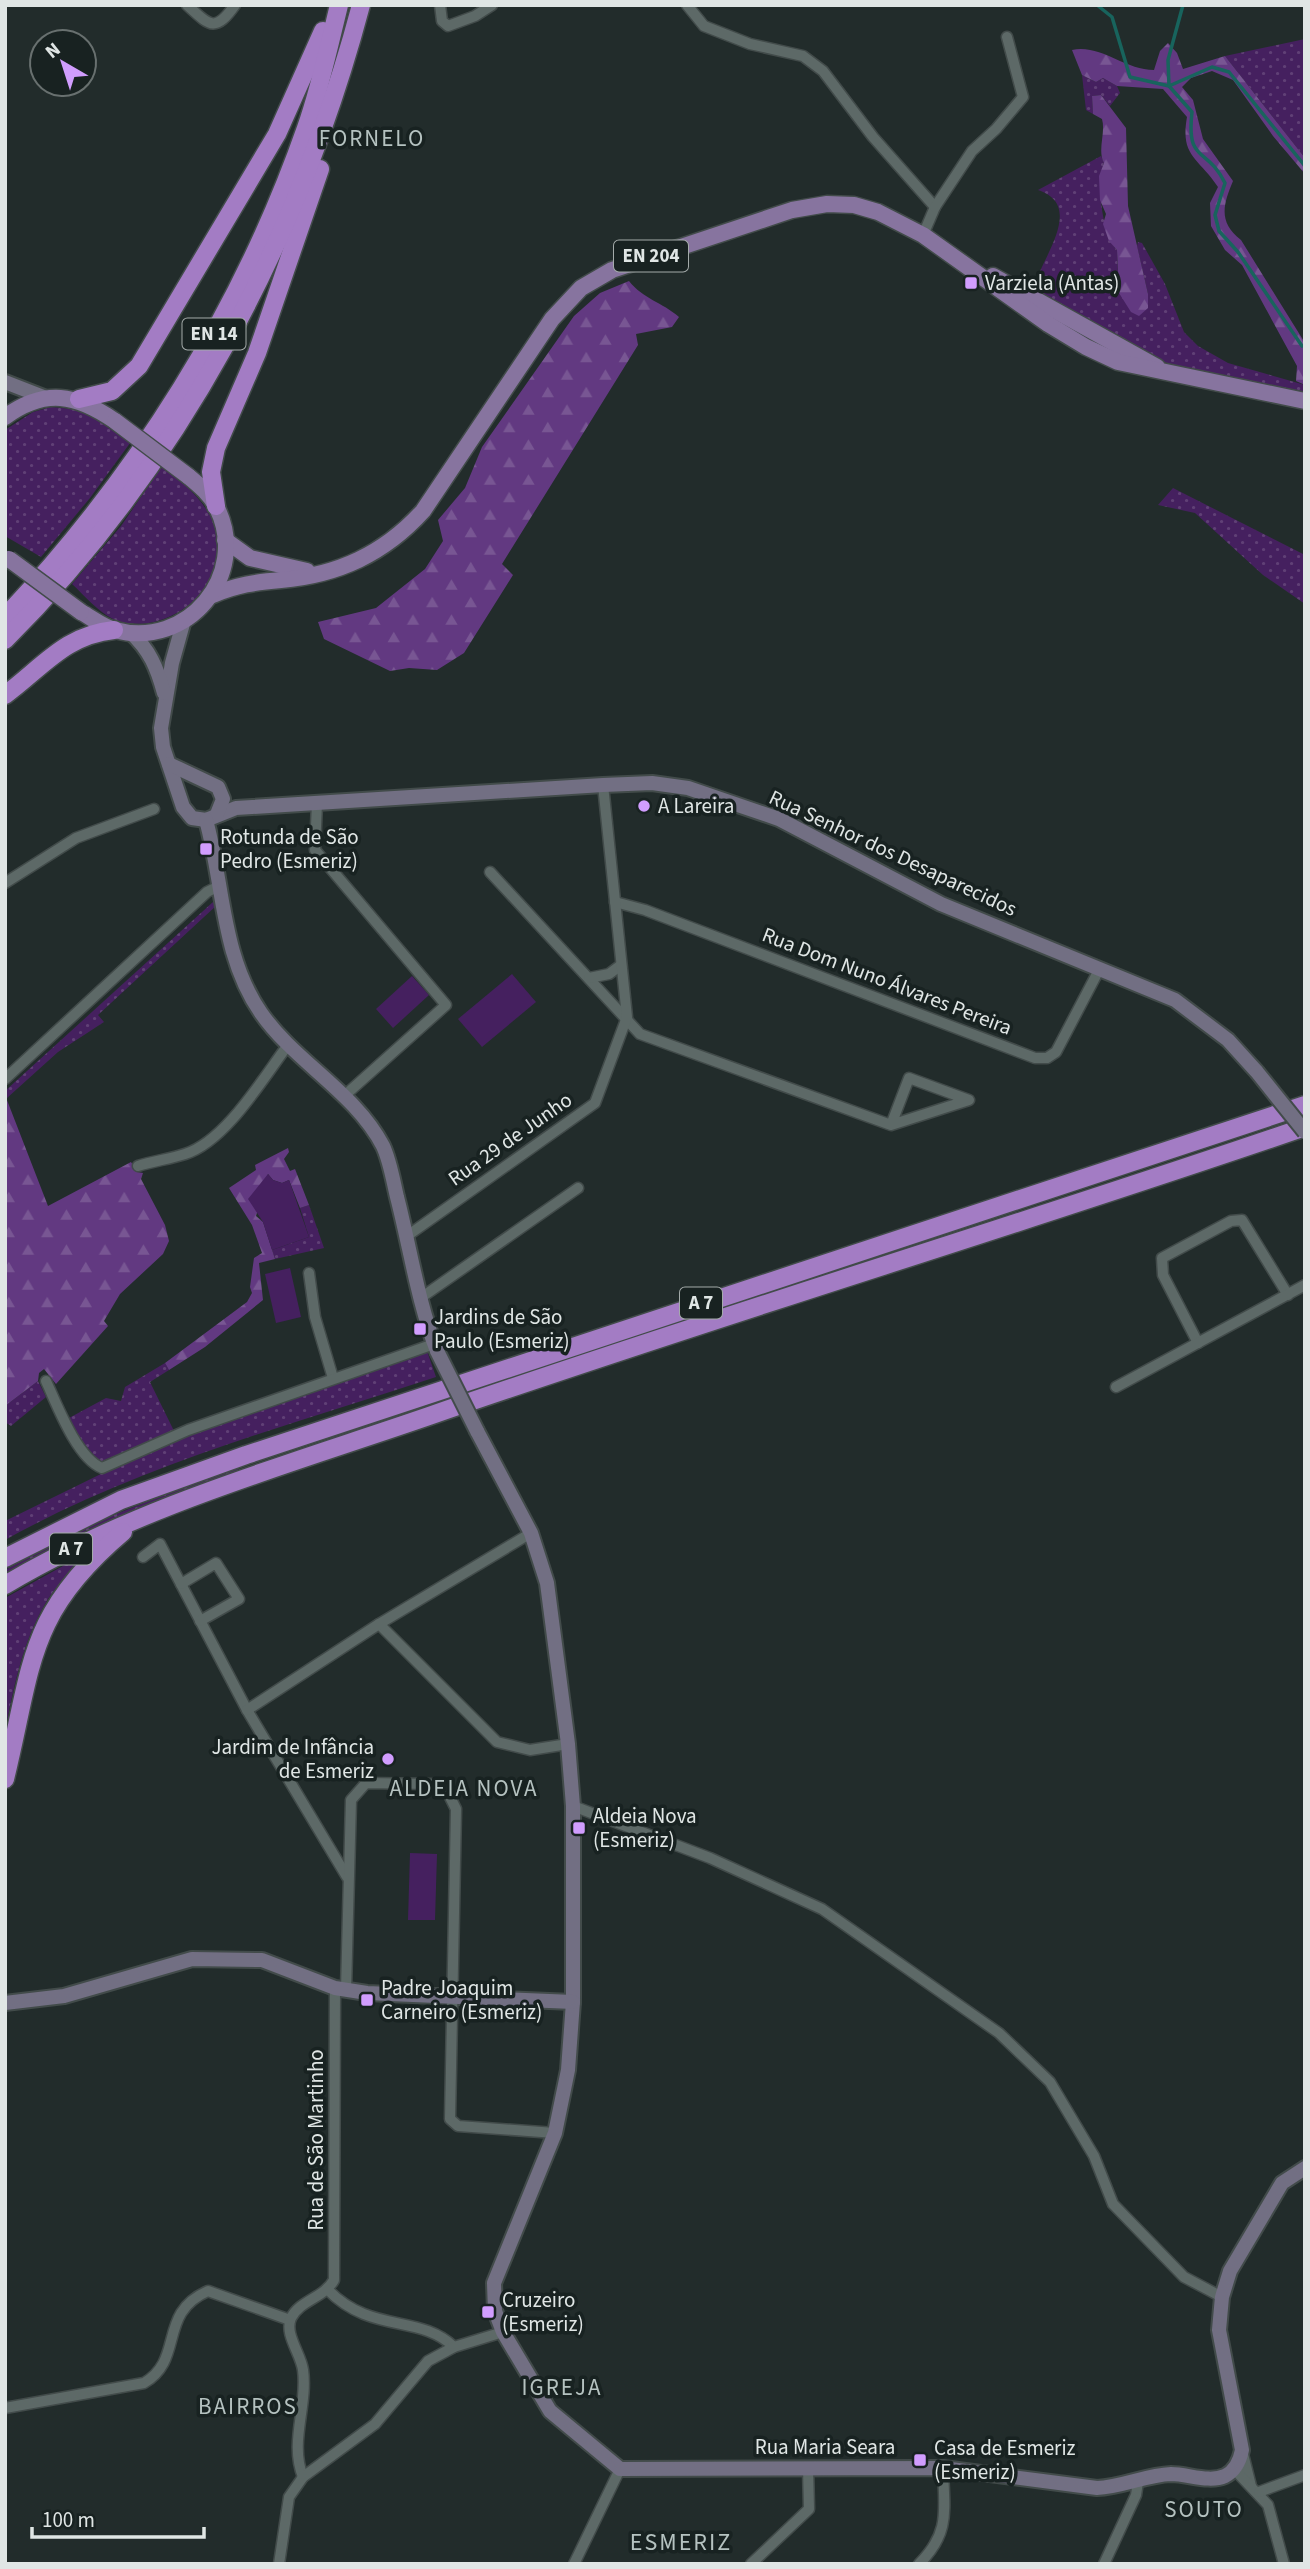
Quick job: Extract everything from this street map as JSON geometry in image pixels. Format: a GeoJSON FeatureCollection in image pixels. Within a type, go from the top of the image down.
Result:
{"type":"FeatureCollection","features":[{"type":"Feature","properties":{"kind":"highway","name":"EN 14"},"geometry":{"type":"LineString","coordinates":[[79,399],[112,391],[139,366],[277,134],[299,90],[333,5]]}},
{"type":"Feature","properties":{"kind":"highway","name":"EN 14"},"geometry":{"type":"LineString","coordinates":[[5,617],[76,537],[134,461],[220,322],[256,252],[307,126],[338,5]]}},
{"type":"Feature","properties":{"kind":"highway","name":"EN 14"},"geometry":{"type":"LineString","coordinates":[[216,506],[212,462],[257,353],[307,213],[329,141],[362,5]]}},
{"type":"Feature","properties":{"kind":"highway","name":"EN 14"},"geometry":{"type":"LineString","coordinates":[[5,640],[66,574],[111,518],[196,396],[248,305],[293,209],[343,76]]}},
{"type":"Feature","properties":{"kind":"highway"},"geometry":{"type":"LineString","coordinates":[[5,695],[70,641],[85,635],[122,631]]}},
{"type":"Feature","properties":{"kind":"highway","name":"A 7"},"geometry":{"type":"LineString","coordinates":[[5,1558],[111,1504],[246,1455],[1305,1105]]}},
{"type":"Feature","properties":{"kind":"highway","name":"A 7"},"geometry":{"type":"LineString","coordinates":[[5,1585],[59,1555],[140,1519],[256,1475],[574,1367],[1305,1129]]}},
{"type":"Feature","properties":{"kind":"highway"},"geometry":{"type":"LineString","coordinates":[[5,1779],[28,1669],[46,1620],[84,1568],[140,1519]]}},
{"type":"Feature","properties":{"kind":"main road","name":"EN 204"},"geometry":{"type":"LineString","coordinates":[[122,631],[160,631],[184,620],[213,595],[251,582],[316,573],[361,560],[387,545],[410,525],[567,301],[596,278],[659,253],[811,206],[842,204],[866,208],[923,235],[968,265],[1023,308],[1086,347],[1132,367],[1305,401]]}},
{"type":"Feature","properties":{"kind":"main road"},"geometry":{"type":"LineString","coordinates":[[5,417],[26,404],[46,398],[79,399],[115,421],[188,476],[216,506],[226,540],[225,566],[213,595]]}},
{"type":"Feature","properties":{"kind":"main road","name":"EN 204"},"geometry":{"type":"LineString","coordinates":[[226,540],[250,558],[316,573]]}},
{"type":"Feature","properties":{"kind":"main road"},"geometry":{"type":"LineString","coordinates":[[7,557],[82,612],[122,631]]}},
{"type":"Feature","properties":{"kind":"street"},"geometry":{"type":"LineString","coordinates":[[187,5],[205,22],[215,25],[222,22],[235,5]]}},
{"type":"Feature","properties":{"kind":"street"},"geometry":{"type":"LineString","coordinates":[[440,5],[442,21],[448,26],[475,16],[492,5]]}},
{"type":"Feature","properties":{"kind":"street"},"geometry":{"type":"LineString","coordinates":[[687,5],[704,26],[750,44],[803,56],[823,71],[873,137],[935,207]]}},
{"type":"Feature","properties":{"kind":"street"},"geometry":{"type":"LineString","coordinates":[[923,235],[935,207],[972,151],[996,129],[1023,97],[1007,37]]}},
{"type":"Feature","properties":{"kind":"street"},"geometry":{"type":"LineString","coordinates":[[5,382],[46,398]]}},
{"type":"Feature","properties":{"kind":"street"},"geometry":{"type":"LineString","coordinates":[[184,620],[165,698],[161,728],[163,747],[186,813],[199,820],[212,817]]}},
{"type":"Feature","properties":{"kind":"street"},"geometry":{"type":"LineString","coordinates":[[122,631],[144,645],[155,664],[165,698]]}},
{"type":"Feature","properties":{"kind":"street"},"geometry":{"type":"LineString","coordinates":[[169,764],[213,783],[221,792],[223,799],[212,817],[224,919],[233,957],[260,1012],[288,1045],[374,1130],[385,1150],[436,1348],[531,1533],[547,1583],[568,1744],[573,1806],[573,2001],[568,2070],[555,2133],[494,2283],[495,2311],[503,2332],[550,2411],[620,2469],[574,2564]]}},
{"type":"Feature","properties":{"kind":"street"},"geometry":{"type":"LineString","coordinates":[[182,800],[188,786],[202,780]]}},
{"type":"Feature","properties":{"kind":"street","name":"Rua Senhor dos Desaparecidos"},"geometry":{"type":"LineString","coordinates":[[212,817],[236,808],[603,785],[652,783],[688,788],[779,819],[942,904],[1100,968],[1191,1009],[1228,1040],[1305,1129]]}},
{"type":"Feature","properties":{"kind":"street"},"geometry":{"type":"LineString","coordinates":[[603,785],[627,1017]]}},
{"type":"Feature","properties":{"kind":"street","name":"Rua Senhor dos Desaparecidos"},"geometry":{"type":"LineString","coordinates":[[221,792],[265,807]]}},
{"type":"Feature","properties":{"kind":"street"},"geometry":{"type":"LineString","coordinates":[[317,803],[315,850],[446,1005],[343,1097]]}},
{"type":"Feature","properties":{"kind":"street"},"geometry":{"type":"LineString","coordinates":[[5,883],[76,838],[154,809]]}},
{"type":"Feature","properties":{"kind":"street"},"geometry":{"type":"LineString","coordinates":[[489,872],[640,1034],[891,1125],[970,1100],[909,1078],[891,1125]]}},
{"type":"Feature","properties":{"kind":"street"},"geometry":{"type":"LineString","coordinates":[[5,1079],[207,892],[221,885]]}},
{"type":"Feature","properties":{"kind":"street","name":"Rua Dom Nuno Álvares Pereira"},"geometry":{"type":"LineString","coordinates":[[615,902],[645,910],[1035,1058],[1047,1058],[1056,1052],[1100,968]]}},
{"type":"Feature","properties":{"kind":"street"},"geometry":{"type":"LineString","coordinates":[[589,978],[609,974],[621,965]]}},
{"type":"Feature","properties":{"kind":"street","name":"Rua 29 de Junho"},"geometry":{"type":"LineString","coordinates":[[407,1236],[595,1103],[627,1017]]}},
{"type":"Feature","properties":{"kind":"street"},"geometry":{"type":"LineString","coordinates":[[138,1166],[186,1154],[211,1139],[237,1111],[288,1045]]}},
{"type":"Feature","properties":{"kind":"street"},"geometry":{"type":"LineString","coordinates":[[422,1297],[578,1188]]}},
{"type":"Feature","properties":{"kind":"street"},"geometry":{"type":"LineString","coordinates":[[1198,1343],[1163,1275],[1162,1258],[1231,1221],[1242,1220],[1288,1295]]}},
{"type":"Feature","properties":{"kind":"street"},"geometry":{"type":"LineString","coordinates":[[309,1273],[316,1317],[333,1378]]}},
{"type":"Feature","properties":{"kind":"street"},"geometry":{"type":"LineString","coordinates":[[1116,1387],[1305,1286]]}},
{"type":"Feature","properties":{"kind":"street"},"geometry":{"type":"LineString","coordinates":[[46,1381],[73,1435],[93,1462],[102,1468],[188,1430],[333,1378],[436,1348]]}},
{"type":"Feature","properties":{"kind":"street"},"geometry":{"type":"LineString","coordinates":[[247,1710],[379,1624],[531,1533]]}},
{"type":"Feature","properties":{"kind":"street"},"geometry":{"type":"LineString","coordinates":[[143,1557],[160,1544],[247,1710],[348,1878]]}},
{"type":"Feature","properties":{"kind":"street"},"geometry":{"type":"LineString","coordinates":[[181,1584],[216,1563],[239,1599],[200,1621]]}},
{"type":"Feature","properties":{"kind":"street"},"geometry":{"type":"LineString","coordinates":[[379,1624],[497,1742],[530,1750],[568,1744]]}},
{"type":"Feature","properties":{"kind":"street","name":"Rua de São Martinho"},"geometry":{"type":"LineString","coordinates":[[328,2290],[334,2280],[340,1989],[351,1800],[366,1783],[431,1784],[449,1793],[456,1809],[451,2122],[458,2126],[555,2133]]}},
{"type":"Feature","properties":{"kind":"street"},"geometry":{"type":"LineString","coordinates":[[573,1806],[710,1858],[822,1909],[999,2033],[1050,2082],[1094,2157],[1113,2204],[1184,2277],[1222,2297]]}},
{"type":"Feature","properties":{"kind":"street"},"geometry":{"type":"LineString","coordinates":[[5,2003],[64,1996],[192,1959],[262,1961],[340,1989],[573,2001]]}},
{"type":"Feature","properties":{"kind":"street"},"geometry":{"type":"LineString","coordinates":[[1255,2490],[1242,2450],[1219,2330],[1222,2297],[1230,2271],[1282,2183],[1305,2168]]}},
{"type":"Feature","properties":{"kind":"street"},"geometry":{"type":"LineString","coordinates":[[303,2477],[297,2461],[303,2370],[290,2332],[290,2320],[299,2309],[328,2290],[345,2307],[376,2321],[440,2334],[454,2347]]}},
{"type":"Feature","properties":{"kind":"street"},"geometry":{"type":"LineString","coordinates":[[5,2408],[144,2383],[151,2379],[163,2368],[182,2307],[194,2297],[208,2291],[290,2320]]}},
{"type":"Feature","properties":{"kind":"street"},"geometry":{"type":"LineString","coordinates":[[279,2564],[289,2497],[303,2477],[375,2424],[428,2361],[454,2347],[503,2332]]}},
{"type":"Feature","properties":{"kind":"street"},"geometry":{"type":"LineString","coordinates":[[1242,2450],[1234,2469],[1268,2505],[1284,2564]]}},
{"type":"Feature","properties":{"kind":"street"},"geometry":{"type":"LineString","coordinates":[[751,2564],[809,2509],[808,2468]]}},
{"type":"Feature","properties":{"kind":"street"},"geometry":{"type":"LineString","coordinates":[[919,2564],[935,2547],[942,2533],[943,2468]]}},
{"type":"Feature","properties":{"kind":"street","name":"Rua Maria Seara"},"geometry":{"type":"LineString","coordinates":[[620,2469],[943,2468],[1097,2488],[1171,2474],[1212,2479],[1225,2476],[1234,2469]]}},
{"type":"Feature","properties":{"kind":"street"},"geometry":{"type":"LineString","coordinates":[[1255,2490],[1305,2475]]}},
{"type":"Feature","properties":{"kind":"street"},"geometry":{"type":"LineString","coordinates":[[1104,2564],[1136,2496],[1138,2482]]}},
{"type":"Feature","properties":{"kind":"shaded area"},"geometry":{"type":"Polygon","coordinates":[[[1305,39],[1305,158],[1225,56],[1305,39]]]}},
{"type":"Feature","properties":{"kind":"shaded area"},"geometry":{"type":"Polygon","coordinates":[[[1082,75],[1096,82],[1103,78],[1117,86],[1120,93],[1110,106],[1101,95],[1092,96],[1093,114],[1086,110],[1082,75]]]}},
{"type":"Feature","properties":{"kind":"shaded area"},"geometry":{"type":"Polygon","coordinates":[[[1101,156],[1104,163],[1101,183],[1102,208],[1108,233],[1117,250],[1118,275],[1148,294],[1137,246],[1138,242],[1142,243],[1165,284],[1184,332],[1198,346],[1228,363],[1305,385],[1305,395],[1177,367],[1137,351],[1033,290],[1060,221],[1059,208],[1052,198],[1038,190],[1101,156]]]}},
{"type":"Feature","properties":{"kind":"shaded area"},"geometry":{"type":"Polygon","coordinates":[[[51,407],[84,410],[133,439],[90,498],[41,557],[5,536],[5,430],[33,412],[51,407]]]}},
{"type":"Feature","properties":{"kind":"shaded area"},"geometry":{"type":"Polygon","coordinates":[[[163,465],[191,491],[207,511],[217,535],[219,548],[216,566],[209,583],[197,597],[166,618],[149,623],[113,619],[96,608],[72,584],[121,526],[163,465]]]}},
{"type":"Feature","properties":{"kind":"shaded area"},"geometry":{"type":"Polygon","coordinates":[[[1173,488],[1305,555],[1305,604],[1263,575],[1195,513],[1158,505],[1173,488]]]}},
{"type":"Feature","properties":{"kind":"shaded area"},"geometry":{"type":"Polygon","coordinates":[[[213,902],[217,905],[98,1015],[104,1022],[58,1052],[7,1098],[5,1091],[213,902]]]}},
{"type":"Feature","properties":{"kind":"shaded area"},"geometry":{"type":"Polygon","coordinates":[[[512,974],[536,1002],[482,1047],[458,1019],[512,974]]]}},
{"type":"Feature","properties":{"kind":"shaded area"},"geometry":{"type":"Polygon","coordinates":[[[412,976],[429,995],[393,1028],[376,1009],[412,976]]]}},
{"type":"Feature","properties":{"kind":"shaded area"},"geometry":{"type":"Polygon","coordinates":[[[268,1174],[273,1180],[282,1183],[289,1180],[309,1237],[272,1250],[263,1222],[248,1199],[268,1174]]]}},
{"type":"Feature","properties":{"kind":"shaded area"},"geometry":{"type":"Polygon","coordinates":[[[309,1205],[324,1248],[275,1259],[272,1250],[309,1237],[300,1208],[309,1205]]]}},
{"type":"Feature","properties":{"kind":"shaded area"},"geometry":{"type":"Polygon","coordinates":[[[290,1268],[301,1317],[276,1323],[265,1274],[290,1268]]]}},
{"type":"Feature","properties":{"kind":"shaded area"},"geometry":{"type":"Polygon","coordinates":[[[675,1320],[676,1325],[332,1439],[330,1434],[675,1320]]]}},
{"type":"Feature","properties":{"kind":"shaded area"},"geometry":{"type":"Polygon","coordinates":[[[427,1351],[436,1377],[162,1468],[56,1513],[5,1540],[5,1521],[156,1447],[427,1351]]]}},
{"type":"Feature","properties":{"kind":"shaded area"},"geometry":{"type":"Polygon","coordinates":[[[165,1363],[169,1370],[150,1382],[174,1431],[100,1462],[80,1440],[69,1418],[106,1398],[121,1401],[125,1387],[165,1363]]]}},
{"type":"Feature","properties":{"kind":"shaded area"},"geometry":{"type":"Polygon","coordinates":[[[38,1381],[46,1397],[11,1426],[5,1422],[5,1406],[38,1381]]]}},
{"type":"Feature","properties":{"kind":"shaded area"},"geometry":{"type":"Polygon","coordinates":[[[237,1466],[238,1470],[102,1524],[5,1575],[5,1570],[96,1522],[237,1466]]]}},
{"type":"Feature","properties":{"kind":"shaded area"},"geometry":{"type":"Polygon","coordinates":[[[81,1556],[48,1599],[32,1630],[16,1680],[5,1732],[5,1598],[81,1556]]]}},
{"type":"Feature","properties":{"kind":"shaded area"},"geometry":{"type":"Polygon","coordinates":[[[410,1853],[437,1854],[435,1920],[408,1920],[410,1853]]]}},
{"type":"Feature","properties":{"kind":"green space"},"geometry":{"type":"Polygon","coordinates":[[[1168,43],[1177,53],[1183,69],[1225,56],[1305,158],[1305,174],[1273,136],[1233,80],[1212,71],[1191,78],[1182,87],[1193,100],[1203,139],[1233,181],[1225,205],[1229,227],[1241,240],[1305,343],[1305,385],[1296,381],[1297,366],[1242,265],[1225,250],[1211,226],[1210,203],[1218,187],[1188,149],[1187,117],[1163,89],[1117,86],[1103,78],[1096,82],[1082,75],[1072,50],[1093,51],[1133,66],[1154,70],[1160,51],[1168,43]]]}},
{"type":"Feature","properties":{"kind":"green space"},"geometry":{"type":"Polygon","coordinates":[[[1101,95],[1126,128],[1128,206],[1148,294],[1148,308],[1139,316],[1131,312],[1119,293],[1117,250],[1109,241],[1103,224],[1106,214],[1100,200],[1099,176],[1104,163],[1101,153],[1103,124],[1102,119],[1093,114],[1092,96],[1101,95]]]}},
{"type":"Feature","properties":{"kind":"green space"},"geometry":{"type":"Polygon","coordinates":[[[629,281],[640,292],[679,317],[672,327],[636,334],[638,345],[502,564],[513,575],[464,653],[437,670],[409,668],[390,671],[324,639],[318,622],[376,608],[425,569],[443,541],[438,520],[465,488],[482,447],[574,316],[600,293],[629,281]]]}},
{"type":"Feature","properties":{"kind":"green space"},"geometry":{"type":"Polygon","coordinates":[[[5,1095],[48,1206],[131,1162],[137,1172],[143,1173],[141,1179],[165,1225],[169,1241],[163,1254],[120,1294],[104,1321],[108,1326],[56,1384],[44,1369],[39,1373],[38,1381],[5,1406],[5,1095]]]}},
{"type":"Feature","properties":{"kind":"green space"},"geometry":{"type":"Polygon","coordinates":[[[288,1148],[289,1152],[284,1159],[290,1171],[295,1169],[309,1205],[300,1208],[289,1180],[282,1183],[273,1180],[268,1174],[256,1216],[263,1222],[275,1259],[259,1263],[263,1300],[205,1347],[169,1370],[165,1363],[247,1302],[252,1293],[250,1287],[254,1258],[262,1253],[252,1225],[229,1188],[256,1170],[255,1165],[288,1148]]]}},
{"type":"Feature","properties":{"kind":"waterway"},"geometry":{"type":"LineString","coordinates":[[1097,5],[1112,17],[1130,77],[1169,86],[1192,112],[1191,128],[1195,148],[1218,171],[1225,183],[1215,215],[1219,231],[1238,252],[1302,346]]}},
{"type":"Feature","properties":{"kind":"waterway"},"geometry":{"type":"LineString","coordinates":[[1183,5],[1168,60],[1169,86],[1212,67],[1229,72],[1305,166]]}},
{"type":"Feature","properties":{"kind":"place","name":"Varziela (Antas)"},"geometry":{"type":"Point","coordinates":[971,283]}},
{"type":"Feature","properties":{"kind":"place","name":"A Lareira"},"geometry":{"type":"Point","coordinates":[644,806]}},
{"type":"Feature","properties":{"kind":"place","name":"Rotunda de São Pedro (Esmeriz)"},"geometry":{"type":"Point","coordinates":[206,849]}},
{"type":"Feature","properties":{"kind":"place","name":"Jardins de São Paulo (Esmeriz)"},"geometry":{"type":"Point","coordinates":[420,1329]}},
{"type":"Feature","properties":{"kind":"place","name":"Jardim de Infância de Esmeriz"},"geometry":{"type":"Point","coordinates":[388,1759]}},
{"type":"Feature","properties":{"kind":"place","name":"Aldeia Nova (Esmeriz)"},"geometry":{"type":"Point","coordinates":[579,1828]}},
{"type":"Feature","properties":{"kind":"place","name":"Padre Joaquim Carneiro (Esmeriz)"},"geometry":{"type":"Point","coordinates":[367,2000]}},
{"type":"Feature","properties":{"kind":"place","name":"Cruzeiro (Esmeriz)"},"geometry":{"type":"Point","coordinates":[488,2312]}},
{"type":"Feature","properties":{"kind":"place","name":"Casa de Esmeriz (Esmeriz)"},"geometry":{"type":"Point","coordinates":[920,2460]}},
{"type":"Feature","properties":{"kind":"district","name":"FORNELO"},"geometry":{"type":"Point","coordinates":[372,138]}},
{"type":"Feature","properties":{"kind":"district","name":"ALDEIA NOVA"},"geometry":{"type":"Point","coordinates":[464,1788]}},
{"type":"Feature","properties":{"kind":"district","name":"IGREJA"},"geometry":{"type":"Point","coordinates":[562,2387]}},
{"type":"Feature","properties":{"kind":"district","name":"BAIRROS"},"geometry":{"type":"Point","coordinates":[248,2406]}},
{"type":"Feature","properties":{"kind":"district","name":"SOUTO"},"geometry":{"type":"Point","coordinates":[1204,2509]}},
{"type":"Feature","properties":{"kind":"district","name":"ESMERIZ"},"geometry":{"type":"Point","coordinates":[681,2542]}}]}
